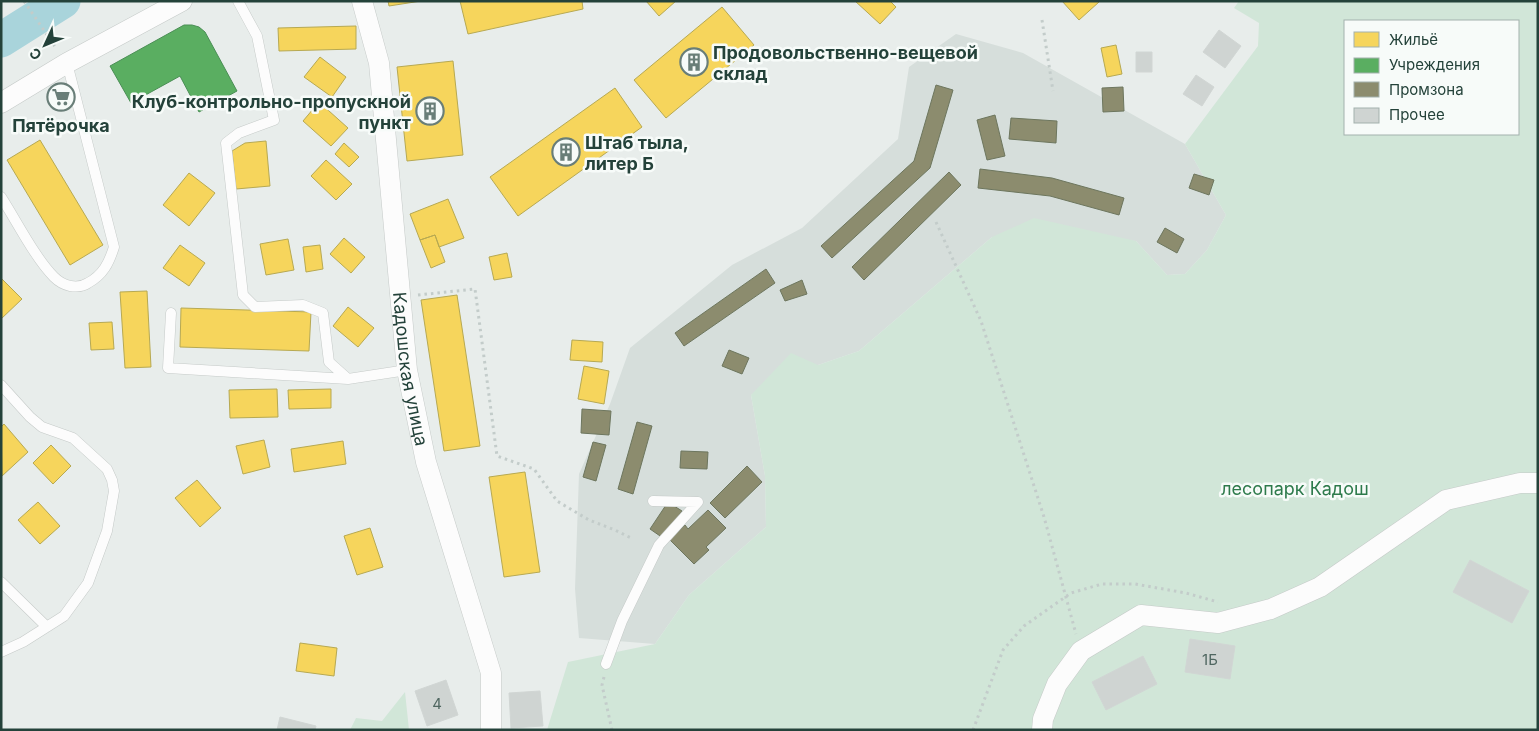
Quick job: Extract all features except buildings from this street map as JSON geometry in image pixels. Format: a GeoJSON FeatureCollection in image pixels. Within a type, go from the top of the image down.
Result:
{"type":"FeatureCollection","features":[{"type":"Feature","properties":{"kind":"street"},"geometry":{"type":"LineString","coordinates":[[1,103],[67,63],[182,1]]}},
{"type":"Feature","properties":{"kind":"street","name":"Кадошская улица"},"geometry":{"type":"LineString","coordinates":[[362,1],[379,63],[408,370],[426,462],[491,673],[491,730]]}},
{"type":"Feature","properties":{"kind":"street"},"geometry":{"type":"LineString","coordinates":[[1042,730],[1043,719],[1057,684],[1081,651],[1141,615],[1218,623],[1271,609],[1320,587],[1446,500],[1520,483],[1538,483]]}},
{"type":"Feature","properties":{"kind":"lane"},"geometry":{"type":"LineString","coordinates":[[238,1],[257,36],[274,120],[239,133],[226,143],[243,294],[255,307],[303,305],[323,313],[329,362],[348,379]]}},
{"type":"Feature","properties":{"kind":"lane"},"geometry":{"type":"LineString","coordinates":[[1,196],[42,262],[55,278],[70,286],[81,288],[98,278],[109,263],[114,247],[67,63]]}},
{"type":"Feature","properties":{"kind":"lane"},"geometry":{"type":"LineString","coordinates":[[170,313],[168,368],[348,379],[408,370]]}},
{"type":"Feature","properties":{"kind":"lane"},"geometry":{"type":"LineString","coordinates":[[1,385],[30,417],[42,427],[73,438],[107,469],[114,491],[107,531],[88,583],[64,616],[23,642],[1,652]]}},
{"type":"Feature","properties":{"kind":"lane"},"geometry":{"type":"LineString","coordinates":[[606,664],[622,621],[659,545],[698,502],[653,501]]}},
{"type":"Feature","properties":{"kind":"lane"},"geometry":{"type":"LineString","coordinates":[[1,582],[47,627]]}},
{"type":"Feature","properties":{"kind":"path"},"geometry":{"type":"LineString","coordinates":[[24,1],[67,63]]}},
{"type":"Feature","properties":{"kind":"path"},"geometry":{"type":"LineString","coordinates":[[1042,20],[1053,91]]}},
{"type":"Feature","properties":{"kind":"path"},"geometry":{"type":"LineString","coordinates":[[936,222],[981,321],[1044,517],[1081,651]]}},
{"type":"Feature","properties":{"kind":"path"},"geometry":{"type":"LineString","coordinates":[[400,297],[475,289],[497,456],[534,469],[557,501],[589,520],[633,539]]}},
{"type":"Feature","properties":{"kind":"path"},"geometry":{"type":"LineString","coordinates":[[973,730],[1003,650],[1024,626],[1071,593],[1102,584],[1136,584],[1214,600],[1228,608],[1236,619]]}},
{"type":"Feature","properties":{"kind":"path"},"geometry":{"type":"LineString","coordinates":[[606,664],[602,685],[612,730]]}},
{"type":"Feature","properties":{"kind":"shaded area"},"geometry":{"type":"Polygon","coordinates":[[[956,34],[1023,53],[1185,144],[1226,215],[1207,250],[1185,274],[1167,275],[1136,241],[992,237],[859,351],[818,365],[751,395],[765,476],[766,527],[689,595],[655,644],[579,638],[575,589],[579,474],[610,404],[630,348],[732,265],[802,228],[898,139],[909,67],[956,34]]]}},
{"type":"Feature","properties":{"kind":"green space","name":"лесопарк Кадош"},"geometry":{"type":"Polygon","coordinates":[[[1239,1],[1538,1],[1538,730],[547,730],[568,662],[655,644],[689,595],[766,527],[765,476],[751,395],[791,353],[818,365],[859,351],[992,237],[1034,218],[1136,241],[1167,275],[1185,274],[1207,250],[1226,215],[1185,144],[1258,46],[1259,23],[1234,8],[1239,1]]]}},
{"type":"Feature","properties":{"kind":"green space"},"geometry":{"type":"Polygon","coordinates":[[[405,692],[409,730],[350,730],[356,718],[382,721],[405,692]]]}},
{"type":"Feature","properties":{"kind":"waterway"},"geometry":{"type":"LineString","coordinates":[[1,40],[63,1]]}},
{"type":"Feature","properties":{"kind":"place","name":"Продовольственно-вещевой склад"},"geometry":{"type":"Point","coordinates":[694,62]}},
{"type":"Feature","properties":{"kind":"place","name":"Пятёрочка"},"geometry":{"type":"Point","coordinates":[61,97]}},
{"type":"Feature","properties":{"kind":"place","name":"Клуб-контрольно-пропускной пункт"},"geometry":{"type":"Point","coordinates":[430,111]}},
{"type":"Feature","properties":{"kind":"place","name":"Штаб тыла, литер Б"},"geometry":{"type":"Point","coordinates":[566,152]}}]}
